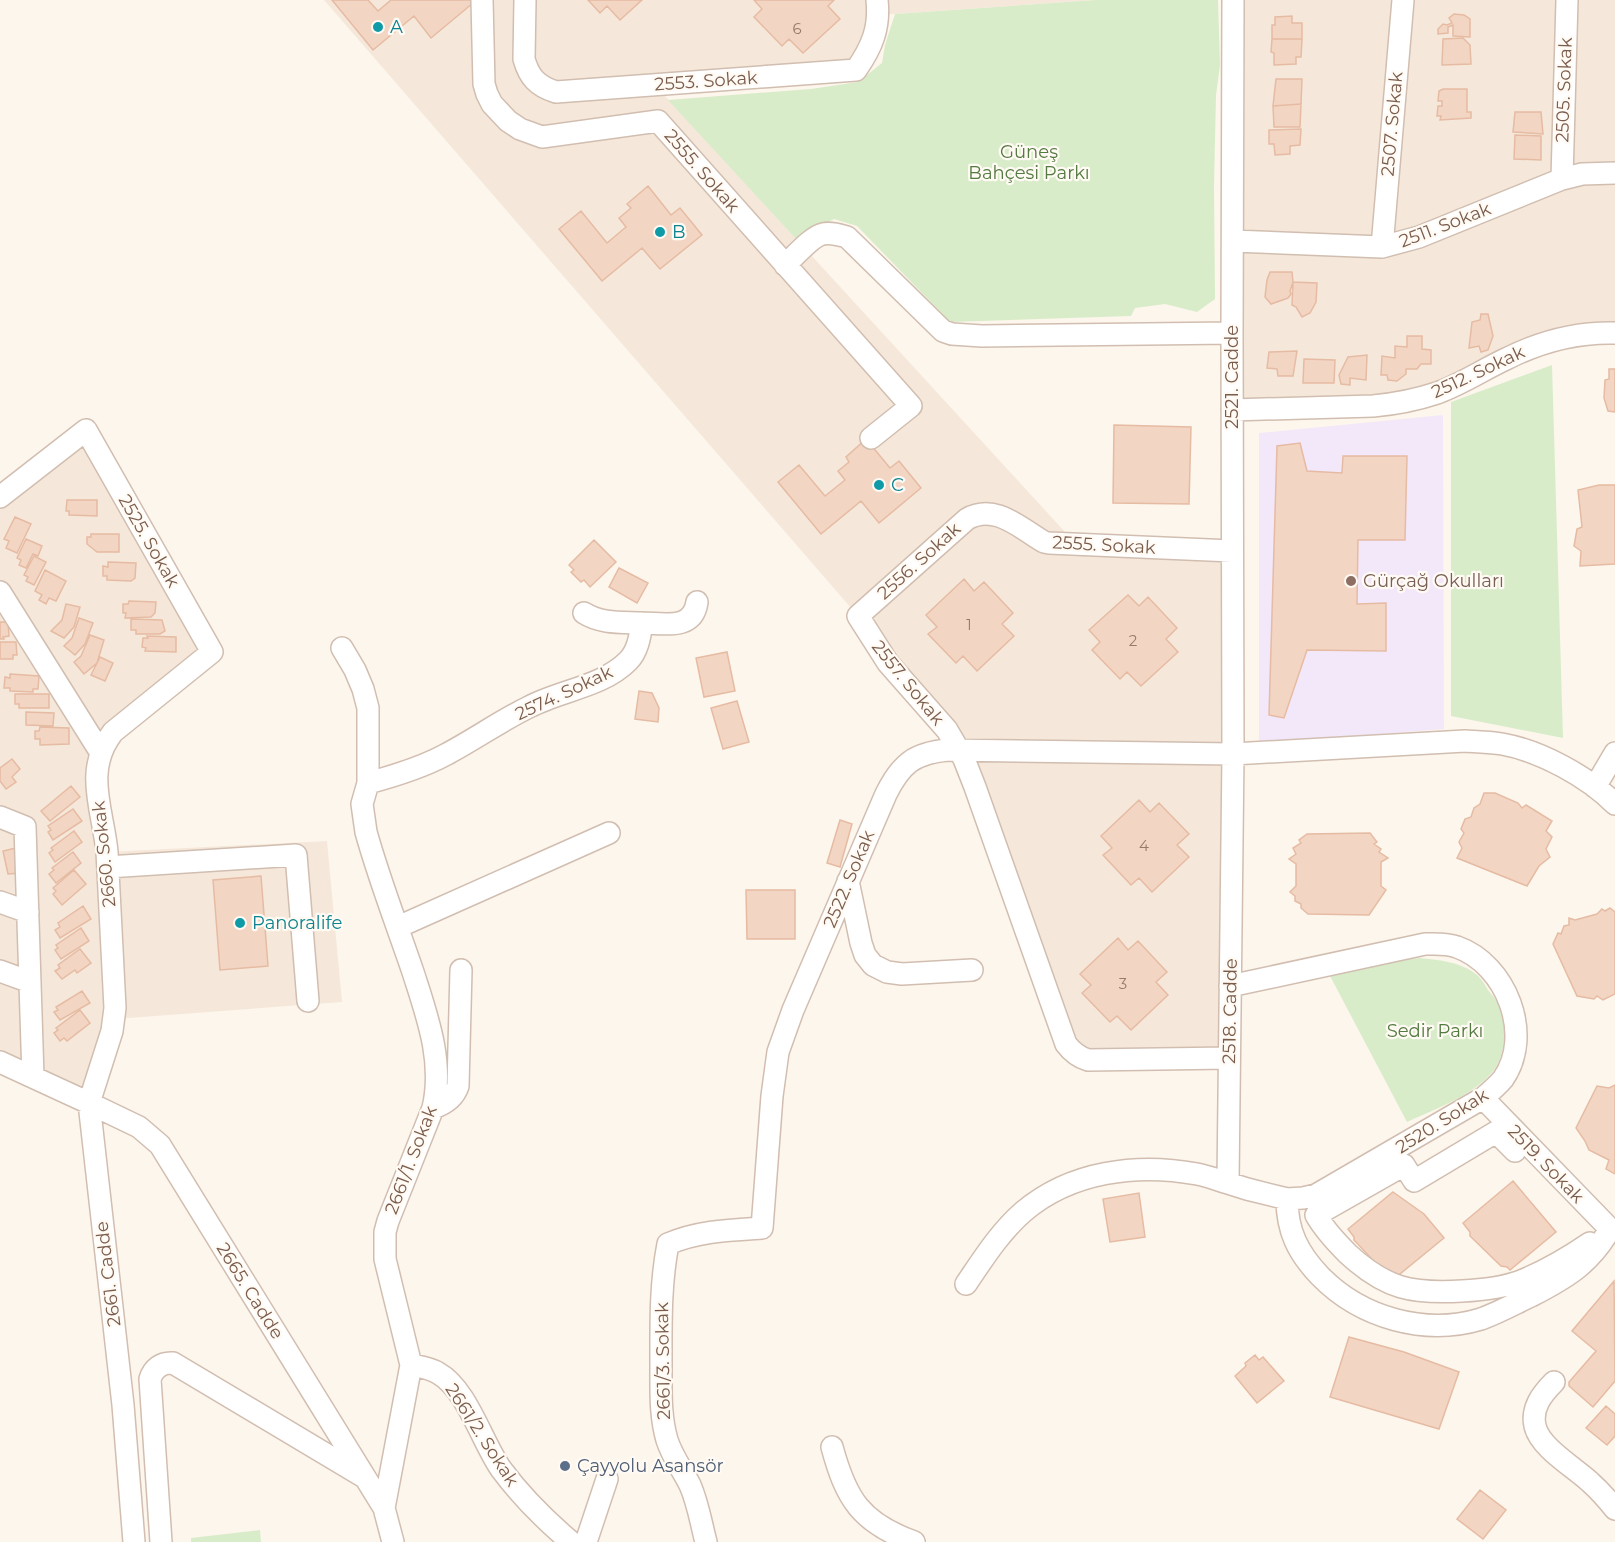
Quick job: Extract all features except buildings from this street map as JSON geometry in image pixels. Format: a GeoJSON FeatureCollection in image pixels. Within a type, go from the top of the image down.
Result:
{"type":"FeatureCollection","features":[{"type":"Feature","properties":{"kind":"street","name":"2555. Sokak"},"geometry":{"type":"LineString","coordinates":[[482,0],[484,84],[492,104],[508,121],[520,129],[542,136],[658,121],[911,406],[871,438]]}},
{"type":"Feature","properties":{"kind":"street","name":"2553. Sokak"},"geometry":{"type":"LineString","coordinates":[[525,0],[524,58],[526,67],[534,80],[548,90],[556,92],[856,70],[865,57],[875,33],[879,15],[878,0]]}},
{"type":"Feature","properties":{"kind":"street","name":"2521. Cadde"},"geometry":{"type":"LineString","coordinates":[[1233,0],[1233,754]]}},
{"type":"Feature","properties":{"kind":"street","name":"2507. Sokak"},"geometry":{"type":"LineString","coordinates":[[1382,247],[1403,0]]}},
{"type":"Feature","properties":{"kind":"street","name":"2505. Sokak"},"geometry":{"type":"LineString","coordinates":[[1562,179],[1567,0]]}},
{"type":"Feature","properties":{"kind":"street","name":"2511. Sokak"},"geometry":{"type":"LineString","coordinates":[[1233,241],[1382,247],[1419,237],[1562,179],[1582,174],[1615,173]]}},
{"type":"Feature","properties":{"kind":"street"},"geometry":{"type":"LineString","coordinates":[[785,265],[816,237],[832,234],[847,237],[943,331],[952,334],[982,336],[1232,333]]}},
{"type":"Feature","properties":{"kind":"street","name":"2512. Sokak"},"geometry":{"type":"LineString","coordinates":[[1232,410],[1395,404],[1437,393],[1507,358],[1550,341],[1573,335],[1615,333]]}},
{"type":"Feature","properties":{"kind":"street","name":"2525. Sokak"},"geometry":{"type":"LineString","coordinates":[[0,497],[86,430],[212,652]]}},
{"type":"Feature","properties":{"kind":"street","name":"2555. Sokak"},"geometry":{"type":"LineString","coordinates":[[984,514],[1008,519],[1049,543],[1232,550]]}},
{"type":"Feature","properties":{"kind":"street","name":"2556. Sokak"},"geometry":{"type":"LineString","coordinates":[[858,616],[967,519],[984,514]]}},
{"type":"Feature","properties":{"kind":"street"},"geometry":{"type":"LineString","coordinates":[[0,592],[100,753]]}},
{"type":"Feature","properties":{"kind":"street"},"geometry":{"type":"LineString","coordinates":[[584,613],[606,621],[678,623],[693,616],[697,602]]}},
{"type":"Feature","properties":{"kind":"street","name":"2557. Sokak"},"geometry":{"type":"LineString","coordinates":[[858,616],[888,663],[939,720],[959,750],[975,787],[1066,1044],[1070,1049],[1081,1058],[1088,1060],[1229,1058]]}},
{"type":"Feature","properties":{"kind":"street","name":"2574. Sokak"},"geometry":{"type":"LineString","coordinates":[[368,783],[394,776],[444,756],[529,706],[603,678],[630,660],[636,651],[642,623]]}},
{"type":"Feature","properties":{"kind":"street","name":"2661/1. Sokak"},"geometry":{"type":"LineString","coordinates":[[342,648],[355,670],[368,708],[368,783],[362,804],[366,832],[431,1029],[436,1067],[436,1093],[433,1108],[385,1232],[385,1259],[388,1275],[411,1365],[384,1508],[393,1542]]}},
{"type":"Feature","properties":{"kind":"street","name":"2660. Sokak"},"geometry":{"type":"LineString","coordinates":[[89,1103],[112,1031],[115,1008],[108,867],[97,791],[97,765],[100,753],[113,732],[212,652]]}},
{"type":"Feature","properties":{"kind":"street"},"geometry":{"type":"LineString","coordinates":[[1233,754],[1465,741],[1486,742],[1521,749],[1541,757],[1577,775],[1615,804]]}},
{"type":"Feature","properties":{"kind":"street","name":"2522. Sokak"},"geometry":{"type":"LineString","coordinates":[[668,1244],[695,1234],[762,1228],[772,1096],[778,1052],[793,1010],[886,794],[900,770],[910,760],[933,751],[959,750],[1233,754]]}},
{"type":"Feature","properties":{"kind":"street"},"geometry":{"type":"LineString","coordinates":[[1595,787],[1615,753]]}},
{"type":"Feature","properties":{"kind":"street","name":"2518. Cadde"},"geometry":{"type":"LineString","coordinates":[[1228,1183],[1233,754]]}},
{"type":"Feature","properties":{"kind":"street"},"geometry":{"type":"LineString","coordinates":[[0,817],[25,827],[33,1077]]}},
{"type":"Feature","properties":{"kind":"street"},"geometry":{"type":"LineString","coordinates":[[398,927],[609,833]]}},
{"type":"Feature","properties":{"kind":"street"},"geometry":{"type":"LineString","coordinates":[[108,867],[296,855],[308,1001]]}},
{"type":"Feature","properties":{"kind":"street"},"geometry":{"type":"LineString","coordinates":[[848,881],[861,943],[865,955],[873,965],[887,972],[902,974],[972,970]]}},
{"type":"Feature","properties":{"kind":"street"},"geometry":{"type":"LineString","coordinates":[[0,902],[28,912]]}},
{"type":"Feature","properties":{"kind":"street","name":"2520. Sokak"},"geometry":{"type":"LineString","coordinates":[[1230,986],[1425,944],[1441,944],[1457,947],[1471,954],[1494,974],[1506,993],[1514,1016],[1514,1047],[1509,1066],[1499,1083],[1483,1098],[1316,1195],[1287,1199]]}},
{"type":"Feature","properties":{"kind":"street"},"geometry":{"type":"LineString","coordinates":[[433,1108],[453,1096],[458,1086],[461,970]]}},
{"type":"Feature","properties":{"kind":"street"},"geometry":{"type":"LineString","coordinates":[[0,971],[30,982]]}},
{"type":"Feature","properties":{"kind":"street"},"geometry":{"type":"LineString","coordinates":[[0,1062],[89,1103]]}},
{"type":"Feature","properties":{"kind":"street","name":"2519. Sokak"},"geometry":{"type":"LineString","coordinates":[[1483,1098],[1612,1227]]}},
{"type":"Feature","properties":{"kind":"street","name":"2665. Cadde"},"geometry":{"type":"LineString","coordinates":[[89,1103],[139,1127],[160,1145],[384,1508]]}},
{"type":"Feature","properties":{"kind":"street","name":"2661. Cadde"},"geometry":{"type":"LineString","coordinates":[[89,1103],[123,1405],[134,1542]]}},
{"type":"Feature","properties":{"kind":"street"},"geometry":{"type":"LineString","coordinates":[[1529,1145],[1518,1154],[1496,1132],[1414,1181],[1404,1165],[1316,1215],[1327,1232],[1366,1270],[1381,1280],[1420,1291],[1476,1290],[1519,1282],[1561,1261],[1612,1227]]}},
{"type":"Feature","properties":{"kind":"street"},"geometry":{"type":"LineString","coordinates":[[966,1284],[986,1255],[1023,1212],[1051,1193],[1076,1181],[1103,1173],[1131,1170],[1166,1170],[1198,1174],[1247,1190],[1287,1199],[1287,1215],[1292,1233],[1300,1251],[1312,1268],[1329,1286],[1350,1301],[1377,1315],[1402,1322],[1454,1325],[1504,1310],[1572,1272],[1601,1245],[1612,1227]]}},
{"type":"Feature","properties":{"kind":"street","name":"2661/3. Sokak"},"geometry":{"type":"LineString","coordinates":[[668,1244],[661,1304],[663,1420],[668,1442],[695,1497],[706,1542]]}},
{"type":"Feature","properties":{"kind":"street"},"geometry":{"type":"LineString","coordinates":[[160,1542],[150,1379],[156,1368],[167,1362],[173,1363],[367,1479]]}},
{"type":"Feature","properties":{"kind":"street","name":"2661/2. Sokak"},"geometry":{"type":"LineString","coordinates":[[411,1365],[432,1370],[444,1377],[463,1400],[489,1448],[514,1486],[571,1542]]}},
{"type":"Feature","properties":{"kind":"street"},"geometry":{"type":"LineString","coordinates":[[1554,1382],[1540,1396],[1535,1410],[1536,1427],[1542,1440],[1588,1480],[1615,1509]]}},
{"type":"Feature","properties":{"kind":"street"},"geometry":{"type":"LineString","coordinates":[[832,1447],[846,1488],[865,1515],[880,1527],[914,1542]]}},
{"type":"Feature","properties":{"kind":"street"},"geometry":{"type":"LineString","coordinates":[[586,1542],[607,1479]]}},
{"type":"Feature","properties":{"kind":"shaded area"},"geometry":{"type":"Polygon","coordinates":[[[324,0],[1096,0],[879,15],[856,70],[655,85],[1077,545],[1232,551],[1229,1058],[1081,1058],[975,787],[858,616],[324,0]]]}},
{"type":"Feature","properties":{"kind":"shaded area"},"geometry":{"type":"Polygon","coordinates":[[[1233,0],[1615,0],[1615,333],[1598,333],[1437,393],[1232,410],[1233,0]]]}},
{"type":"Feature","properties":{"kind":"shaded area","name":"Gürçağ Okulları"},"geometry":{"type":"Polygon","coordinates":[[[1443,415],[1444,729],[1259,744],[1259,433],[1443,415]]]}},
{"type":"Feature","properties":{"kind":"shaded area"},"geometry":{"type":"Polygon","coordinates":[[[86,430],[212,652],[106,742],[107,852],[327,841],[342,1002],[115,1019],[89,1103],[0,1062],[0,497],[86,430]]]}},
{"type":"Feature","properties":{"kind":"green space","name":"Güneş Bahçesi Parkı"},"geometry":{"type":"Polygon","coordinates":[[[1096,0],[1218,0],[1220,65],[1216,95],[1214,186],[1215,299],[1197,312],[1165,304],[1135,308],[1131,316],[950,322],[857,226],[834,219],[796,239],[668,100],[811,89],[858,82],[882,63],[895,14],[1096,0]]]}},
{"type":"Feature","properties":{"kind":"green space"},"geometry":{"type":"Polygon","coordinates":[[[1552,365],[1563,738],[1451,716],[1451,402],[1552,365]]]}},
{"type":"Feature","properties":{"kind":"green space","name":"Sedir Parkı"},"geometry":{"type":"Polygon","coordinates":[[[1420,958],[1457,964],[1478,976],[1499,1005],[1502,1012],[1504,1036],[1502,1053],[1496,1067],[1488,1077],[1455,1100],[1407,1122],[1329,974],[1420,958]]]}},
{"type":"Feature","properties":{"kind":"green space"},"geometry":{"type":"Polygon","coordinates":[[[260,1530],[261,1542],[191,1542],[191,1538],[260,1530]]]}},
{"type":"Feature","properties":{"kind":"place","name":"A"},"geometry":{"type":"Point","coordinates":[378,27]}},
{"type":"Feature","properties":{"kind":"place","name":"B"},"geometry":{"type":"Point","coordinates":[660,232]}},
{"type":"Feature","properties":{"kind":"place","name":"C"},"geometry":{"type":"Point","coordinates":[879,485]}},
{"type":"Feature","properties":{"kind":"place","name":"Gürçağ Okulları"},"geometry":{"type":"Point","coordinates":[1351,581]}},
{"type":"Feature","properties":{"kind":"place","name":"Panoralife"},"geometry":{"type":"Point","coordinates":[240,923]}},
{"type":"Feature","properties":{"kind":"place","name":"Çayyolu Asansör"},"geometry":{"type":"Point","coordinates":[565,1466]}}]}
